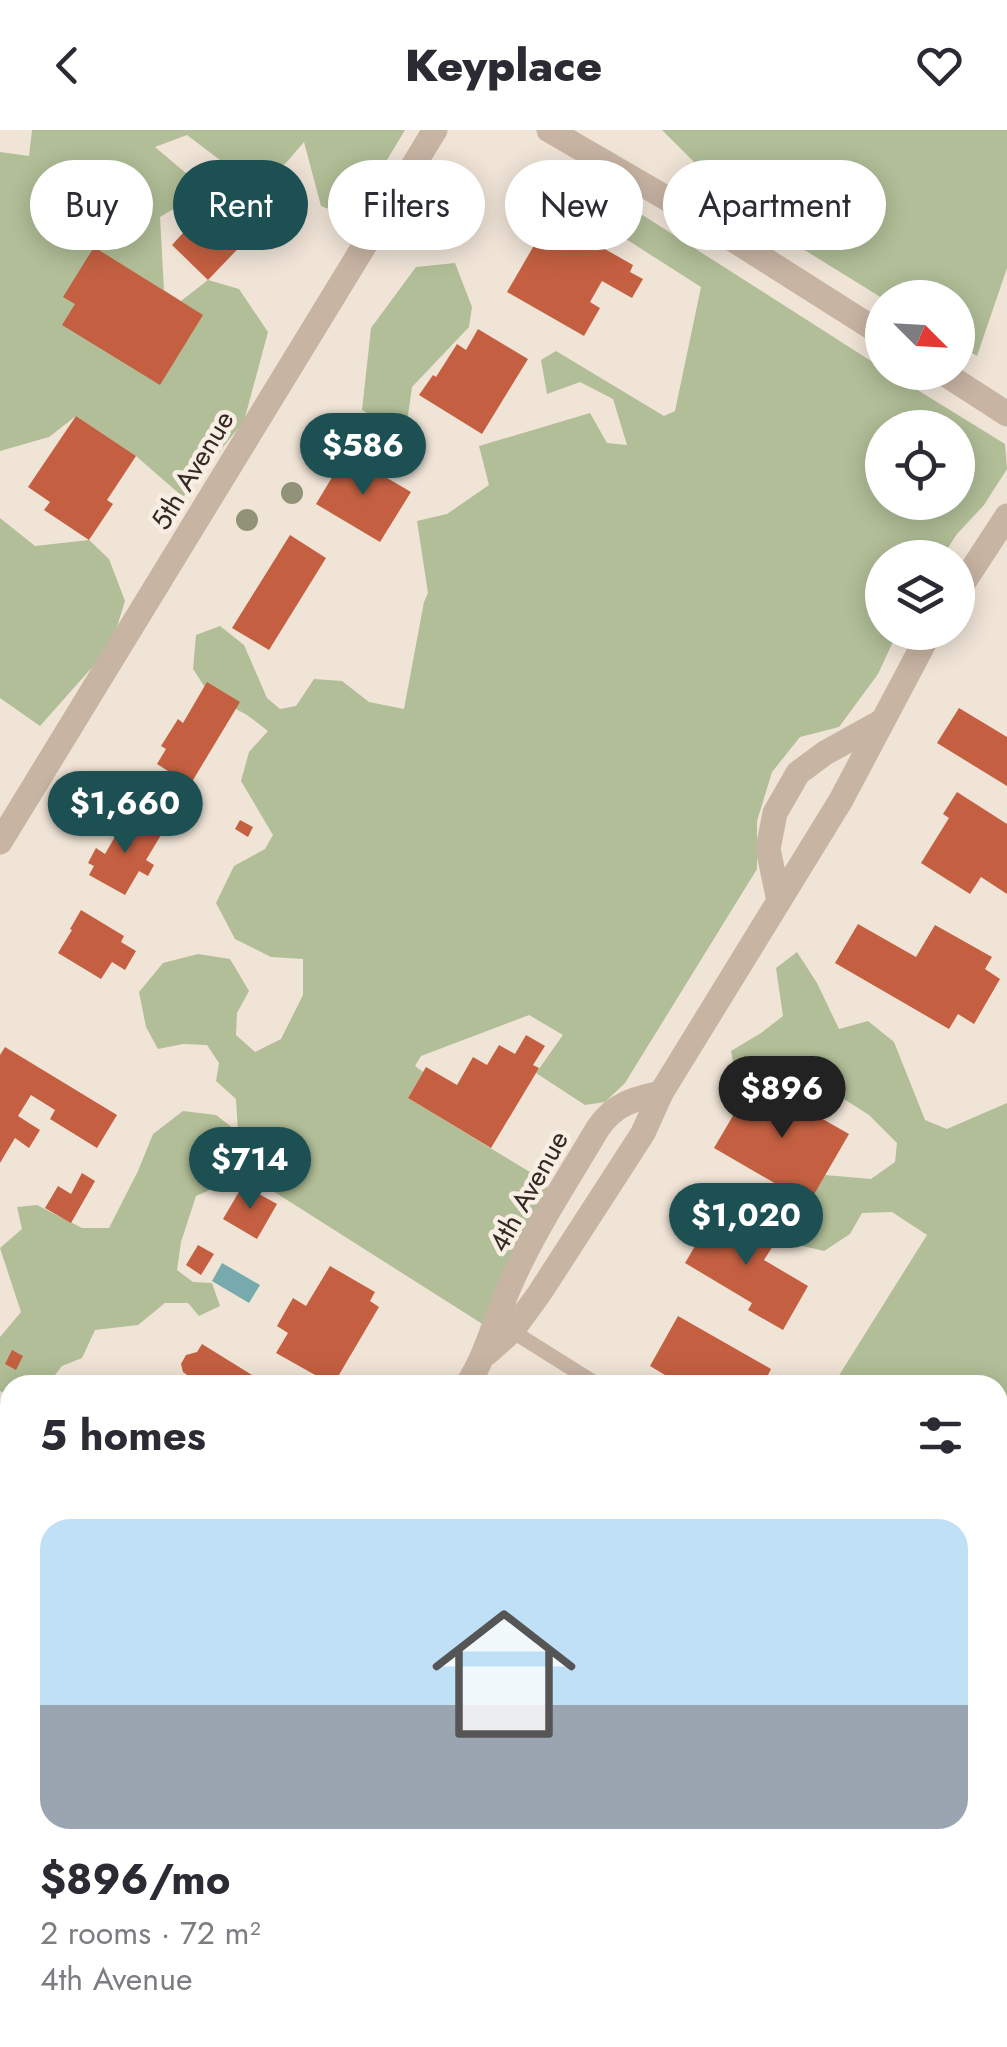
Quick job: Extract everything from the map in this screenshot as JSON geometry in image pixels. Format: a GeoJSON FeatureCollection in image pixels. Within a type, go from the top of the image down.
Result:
{"type":"FeatureCollection","features":[{"type":"Feature","properties":{"kind":"street","name":"5th Avenue"},"geometry":{"type":"LineString","coordinates":[[0,842],[435,130]]}},
{"type":"Feature","properties":{"kind":"street"},"geometry":{"type":"LineString","coordinates":[[549,130],[685,208],[865,323]]}},
{"type":"Feature","properties":{"kind":"street"},"geometry":{"type":"LineString","coordinates":[[970,390],[1007,414]]}},
{"type":"Feature","properties":{"kind":"street"},"geometry":{"type":"LineString","coordinates":[[975,565],[1007,516]]}},
{"type":"Feature","properties":{"kind":"street","name":"4th Avenue"},"geometry":{"type":"LineString","coordinates":[[486,1354],[512,1332],[644,1133],[661,1093],[842,800],[920,650]]}},
{"type":"Feature","properties":{"kind":"street"},"geometry":{"type":"LineString","coordinates":[[779,901],[768,848],[775,814],[798,773],[824,753],[882,722]]}},
{"type":"Feature","properties":{"kind":"street","name":"4th Avenue"},"geometry":{"type":"LineString","coordinates":[[473,1375],[486,1354],[510,1285],[532,1240],[606,1116],[628,1100],[661,1093]]}},
{"type":"Feature","properties":{"kind":"street"},"geometry":{"type":"LineString","coordinates":[[573,1170],[604,1191]]}},
{"type":"Feature","properties":{"kind":"lane"},"geometry":{"type":"LineString","coordinates":[[512,1332],[582,1375]]}},
{"type":"Feature","properties":{"kind":"green space"},"geometry":{"type":"Polygon","coordinates":[[[32,130],[405,130],[387,160],[328,160],[328,209],[321,206],[304,142],[288,160],[220,160],[187,135],[155,147],[173,162],[173,209],[160,217],[164,290],[181,301],[208,280],[239,289],[268,332],[244,421],[183,497],[136,456],[76,416],[49,437],[0,451],[0,152],[29,156],[32,130]]]}},
{"type":"Feature","properties":{"kind":"green space"},"geometry":{"type":"Polygon","coordinates":[[[662,130],[1007,130],[1007,268],[977,356],[975,280],[865,280],[865,287],[805,250],[886,250],[886,160],[692,160],[662,130]]]}},
{"type":"Feature","properties":{"kind":"green space"},"geometry":{"type":"Polygon","coordinates":[[[643,215],[663,228],[663,250],[697,250],[865,357],[865,390],[918,390],[950,410],[865,410],[865,520],[970,520],[953,540],[865,540],[865,650],[889,650],[878,674],[839,727],[800,737],[772,772],[757,821],[757,869],[625,1083],[605,1102],[585,1105],[536,1073],[563,1035],[529,1015],[421,1056],[415,1066],[423,1072],[408,1098],[548,1183],[544,1212],[484,1325],[276,1193],[239,1177],[196,1196],[181,1242],[177,1270],[193,1282],[212,1283],[220,1306],[199,1316],[188,1303],[165,1303],[138,1325],[95,1330],[82,1358],[62,1366],[55,1375],[0,1375],[0,1337],[21,1312],[0,1248],[22,1229],[17,1207],[37,1205],[82,1228],[109,1228],[153,1134],[183,1111],[216,1115],[238,1132],[236,1099],[216,1081],[219,1063],[207,1045],[158,1049],[146,1027],[139,992],[163,963],[198,954],[230,959],[249,991],[237,1013],[236,1035],[255,1052],[281,1039],[303,995],[303,959],[271,957],[235,939],[216,903],[234,866],[265,849],[273,835],[241,781],[249,752],[268,731],[210,695],[193,669],[196,635],[220,626],[244,645],[267,698],[280,709],[296,706],[314,679],[342,681],[369,702],[404,709],[428,593],[417,521],[447,514],[489,485],[479,446],[590,413],[607,443],[627,445],[613,399],[580,382],[547,394],[541,360],[556,351],[664,416],[675,411],[701,287],[643,250],[643,215]]]}},
{"type":"Feature","properties":{"kind":"green space"},"geometry":{"type":"Polygon","coordinates":[[[455,263],[472,307],[469,327],[412,387],[407,422],[425,438],[421,447],[362,410],[371,328],[416,267],[455,263]]]}},
{"type":"Feature","properties":{"kind":"green space"},"geometry":{"type":"Polygon","coordinates":[[[975,425],[1005,444],[1007,469],[975,515],[975,425]]]}},
{"type":"Feature","properties":{"kind":"green space"},"geometry":{"type":"Polygon","coordinates":[[[0,518],[35,546],[89,540],[109,559],[125,601],[111,646],[40,726],[0,698],[0,518]]]}},
{"type":"Feature","properties":{"kind":"green space"},"geometry":{"type":"Polygon","coordinates":[[[797,952],[839,1029],[868,1021],[894,1042],[925,1120],[947,1129],[1007,1103],[1007,1375],[839,1375],[927,1235],[892,1212],[862,1213],[850,1234],[824,1251],[789,1243],[798,1219],[825,1175],[871,1179],[895,1162],[897,1143],[869,1115],[814,1080],[754,1080],[735,1072],[731,1051],[783,1016],[776,968],[797,952]]]}},
{"type":"Feature","properties":{"kind":"water"},"geometry":{"type":"Polygon","coordinates":[[[222,1263],[260,1285],[249,1303],[212,1281],[222,1263]]]}},
{"type":"Feature","properties":{"kind":"building"},"geometry":{"type":"Polygon","coordinates":[[[92,250],[99,250],[203,315],[160,385],[62,325],[75,304],[63,297],[92,250]]]}},
{"type":"Feature","properties":{"kind":"building"},"geometry":{"type":"Polygon","coordinates":[[[177,250],[237,250],[208,280],[177,250]]]}},
{"type":"Feature","properties":{"kind":"building"},"geometry":{"type":"Polygon","coordinates":[[[531,250],[607,250],[633,265],[630,272],[643,279],[632,298],[602,281],[590,302],[600,308],[584,336],[507,292],[531,250]]]}},
{"type":"Feature","properties":{"kind":"building"},"geometry":{"type":"Polygon","coordinates":[[[478,329],[528,359],[482,434],[419,395],[457,344],[466,350],[478,329]]]}},
{"type":"Feature","properties":{"kind":"building"},"geometry":{"type":"Polygon","coordinates":[[[76,416],[136,456],[107,500],[113,504],[89,540],[44,510],[50,502],[28,487],[76,416]]]}},
{"type":"Feature","properties":{"kind":"building"},"geometry":{"type":"Polygon","coordinates":[[[346,454],[411,492],[380,542],[316,504],[346,454]]]}},
{"type":"Feature","properties":{"kind":"building"},"geometry":{"type":"Polygon","coordinates":[[[290,535],[326,558],[269,650],[232,628],[290,535]]]}},
{"type":"Feature","properties":{"kind":"building"},"geometry":{"type":"Polygon","coordinates":[[[207,682],[240,702],[190,785],[157,764],[166,749],[161,746],[178,719],[183,723],[207,682]]]}},
{"type":"Feature","properties":{"kind":"building"},"geometry":{"type":"Polygon","coordinates":[[[959,708],[1007,737],[1007,786],[937,743],[959,708]]]}},
{"type":"Feature","properties":{"kind":"building"},"geometry":{"type":"Polygon","coordinates":[[[957,792],[1007,824],[1007,894],[981,877],[970,894],[921,863],[949,818],[943,814],[957,792]]]}},
{"type":"Feature","properties":{"kind":"building"},"geometry":{"type":"Polygon","coordinates":[[[127,816],[161,835],[146,860],[154,865],[148,876],[139,871],[125,895],[89,875],[94,866],[88,863],[96,848],[105,854],[127,816]]]}},
{"type":"Feature","properties":{"kind":"building"},"geometry":{"type":"Polygon","coordinates":[[[240,820],[253,827],[248,837],[235,829],[240,820]]]}},
{"type":"Feature","properties":{"kind":"building"},"geometry":{"type":"Polygon","coordinates":[[[81,910],[124,936],[121,942],[136,951],[125,970],[112,962],[101,979],[58,953],[81,910]]]}},
{"type":"Feature","properties":{"kind":"building"},"geometry":{"type":"Polygon","coordinates":[[[858,924],[916,957],[935,925],[992,957],[985,969],[1000,979],[974,1024],[958,1014],[949,1029],[835,963],[858,924]]]}},
{"type":"Feature","properties":{"kind":"building"},"geometry":{"type":"Polygon","coordinates":[[[526,1035],[545,1046],[533,1065],[539,1068],[491,1148],[408,1098],[426,1067],[457,1085],[473,1057],[487,1065],[499,1045],[515,1054],[526,1035]]]}},
{"type":"Feature","properties":{"kind":"building"},"geometry":{"type":"Polygon","coordinates":[[[5,1047],[117,1115],[97,1148],[50,1119],[55,1110],[31,1095],[18,1116],[40,1130],[29,1148],[15,1138],[0,1163],[0,1055],[5,1047]]]}},
{"type":"Feature","properties":{"kind":"building"},"geometry":{"type":"Polygon","coordinates":[[[754,1080],[849,1134],[809,1203],[714,1148],[754,1080]]]}},
{"type":"Feature","properties":{"kind":"building"},"geometry":{"type":"Polygon","coordinates":[[[82,1173],[95,1181],[71,1223],[45,1208],[58,1186],[71,1194],[82,1173]]]}},
{"type":"Feature","properties":{"kind":"building"},"geometry":{"type":"Polygon","coordinates":[[[243,1185],[277,1204],[257,1239],[223,1219],[243,1185]]]}},
{"type":"Feature","properties":{"kind":"building"},"geometry":{"type":"Polygon","coordinates":[[[718,1207],[776,1241],[764,1260],[808,1286],[783,1330],[748,1310],[752,1303],[685,1263],[718,1207]]]}},
{"type":"Feature","properties":{"kind":"building"},"geometry":{"type":"Polygon","coordinates":[[[198,1245],[214,1254],[201,1275],[186,1265],[198,1245]]]}},
{"type":"Feature","properties":{"kind":"building"},"geometry":{"type":"Polygon","coordinates":[[[330,1266],[375,1292],[370,1301],[379,1307],[339,1375],[315,1375],[276,1353],[288,1333],[277,1326],[293,1298],[306,1306],[330,1266]]]}},
{"type":"Feature","properties":{"kind":"building"},"geometry":{"type":"Polygon","coordinates":[[[678,1316],[771,1369],[768,1375],[665,1375],[650,1366],[678,1316]]]}},
{"type":"Feature","properties":{"kind":"building"},"geometry":{"type":"Polygon","coordinates":[[[202,1344],[252,1375],[187,1375],[181,1364],[186,1355],[197,1352],[202,1344]]]}},
{"type":"Feature","properties":{"kind":"building"},"geometry":{"type":"Polygon","coordinates":[[[12,1350],[23,1356],[16,1370],[5,1364],[12,1350]]]}}]}
